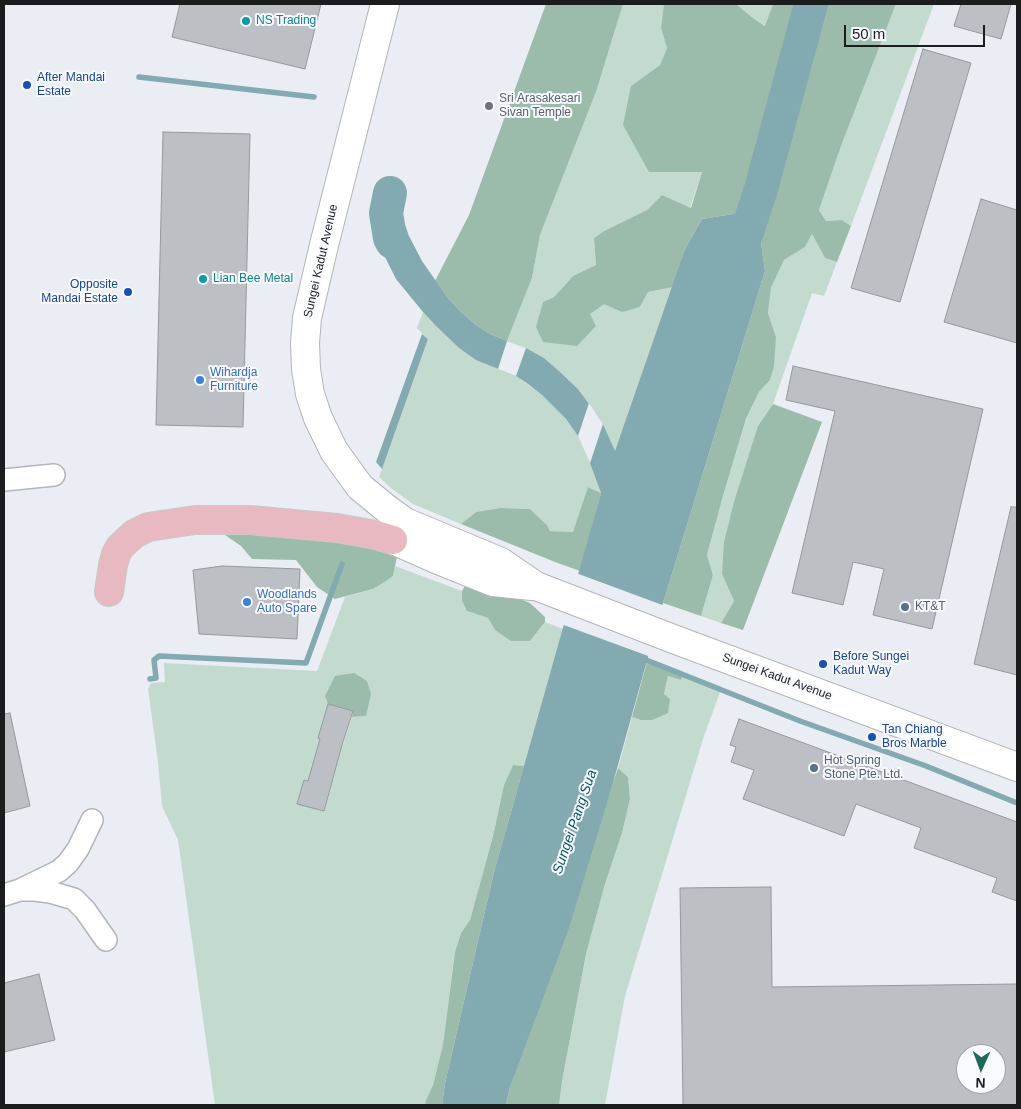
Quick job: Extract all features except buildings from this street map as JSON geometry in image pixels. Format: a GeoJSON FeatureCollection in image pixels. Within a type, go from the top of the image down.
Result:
{"type":"FeatureCollection","features":[{"type":"Feature","properties":{"kind":"main road"},"geometry":{"type":"LineString","coordinates":[[109,592],[114,560],[120,547],[134,534],[148,527],[195,520],[250,520],[337,528],[393,540]]}},
{"type":"Feature","properties":{"kind":"street","name":"Sungei Kadut Avenue"},"geometry":{"type":"LineString","coordinates":[[384,4],[326,236],[307,318],[305,343],[310,394],[318,418],[334,451],[360,487],[374,500],[406,522],[500,562],[547,590],[1017,767]]}},
{"type":"Feature","properties":{"kind":"street"},"geometry":{"type":"LineString","coordinates":[[4,480],[54,475]]}},
{"type":"Feature","properties":{"kind":"street","name":"Sungei Kadut Avenue"},"geometry":{"type":"LineString","coordinates":[[393,540],[493,582],[547,590]]}},
{"type":"Feature","properties":{"kind":"street"},"geometry":{"type":"LineString","coordinates":[[12,893],[59,871],[68,863],[78,849],[92,820]]}},
{"type":"Feature","properties":{"kind":"street"},"geometry":{"type":"LineString","coordinates":[[12,893],[35,890],[74,899],[85,910],[106,940]]}},
{"type":"Feature","properties":{"kind":"green space"},"geometry":{"type":"Polygon","coordinates":[[[546,4],[623,4],[596,92],[540,235],[532,278],[507,341],[490,334],[476,325],[460,311],[435,281],[469,215],[546,4]]]}},
{"type":"Feature","properties":{"kind":"green space"},"geometry":{"type":"Polygon","coordinates":[[[623,4],[666,4],[664,5],[661,28],[667,48],[660,65],[631,86],[702,172],[690,208],[662,195],[647,210],[604,231],[594,238],[596,265],[573,276],[554,297],[543,302],[590,314],[604,303],[622,311],[640,307],[648,292],[673,287],[615,452],[603,424],[578,389],[544,358],[526,348],[507,341],[532,278],[540,235],[596,92],[623,4]]]}},
{"type":"Feature","properties":{"kind":"green space"},"geometry":{"type":"Polygon","coordinates":[[[664,4],[736,4],[765,26],[773,4],[896,4],[841,146],[819,210],[826,221],[842,220],[851,226],[837,262],[825,258],[812,234],[805,247],[784,260],[771,288],[768,313],[776,337],[774,366],[770,380],[759,392],[746,419],[723,496],[707,555],[713,575],[701,616],[663,603],[765,271],[759,228],[766,191],[756,187],[745,212],[702,219],[685,249],[673,287],[648,292],[640,307],[622,312],[604,304],[590,314],[596,326],[577,346],[543,342],[536,327],[543,302],[554,297],[573,276],[596,265],[594,238],[604,231],[647,210],[662,195],[691,208],[702,172],[649,172],[623,125],[631,86],[660,65],[667,48],[661,28],[664,4]]]}},
{"type":"Feature","properties":{"kind":"green space"},"geometry":{"type":"Polygon","coordinates":[[[736,4],[773,4],[766,26],[753,18],[736,4]]]}},
{"type":"Feature","properties":{"kind":"green space"},"geometry":{"type":"Polygon","coordinates":[[[896,4],[934,4],[851,226],[842,220],[826,221],[819,210],[841,146],[896,4]]]}},
{"type":"Feature","properties":{"kind":"green space"},"geometry":{"type":"Polygon","coordinates":[[[812,234],[825,258],[837,262],[824,296],[812,293],[773,404],[758,426],[722,574],[734,601],[721,623],[701,616],[713,575],[707,555],[746,420],[759,392],[770,380],[776,337],[768,313],[771,288],[784,260],[805,247],[812,234]]]}},
{"type":"Feature","properties":{"kind":"green space"},"geometry":{"type":"Polygon","coordinates":[[[423,312],[459,348],[476,359],[516,376],[542,395],[566,419],[578,436],[601,493],[588,487],[574,532],[550,531],[547,525],[530,509],[500,508],[476,512],[461,524],[413,504],[379,477],[428,339],[417,328],[423,312]]]}},
{"type":"Feature","properties":{"kind":"green space"},"geometry":{"type":"Polygon","coordinates":[[[773,404],[822,422],[743,630],[721,623],[734,601],[722,574],[724,542],[734,502],[758,426],[773,404]]]}},
{"type":"Feature","properties":{"kind":"green space"},"geometry":{"type":"Polygon","coordinates":[[[588,487],[601,493],[580,571],[461,524],[476,512],[500,508],[530,509],[547,525],[550,531],[573,532],[588,487]]]}},
{"type":"Feature","properties":{"kind":"green space"},"geometry":{"type":"Polygon","coordinates":[[[228,528],[290,530],[398,551],[393,576],[373,589],[335,599],[317,587],[296,560],[252,559],[241,546],[225,535],[228,528]]]}},
{"type":"Feature","properties":{"kind":"green space"},"geometry":{"type":"Polygon","coordinates":[[[395,566],[462,591],[462,601],[467,611],[488,618],[495,630],[530,641],[545,622],[563,629],[524,766],[513,765],[504,785],[493,836],[470,920],[461,933],[455,952],[443,1044],[433,1085],[425,1105],[215,1105],[178,840],[162,806],[148,689],[151,683],[165,682],[164,663],[317,671],[345,597],[373,589],[393,576],[395,566]],[[325,696],[328,704],[319,738],[343,745],[352,717],[366,716],[325,696]],[[317,750],[310,774],[333,780],[339,756],[317,750]],[[304,780],[297,803],[324,811],[331,788],[304,780]]]}},
{"type":"Feature","properties":{"kind":"green space"},"geometry":{"type":"Polygon","coordinates":[[[469,579],[530,603],[545,617],[545,622],[530,641],[511,641],[495,630],[488,618],[467,611],[462,601],[462,591],[469,579]]]}},
{"type":"Feature","properties":{"kind":"green space"},"geometry":{"type":"Polygon","coordinates":[[[648,658],[684,672],[681,680],[668,676],[664,694],[670,699],[668,713],[652,720],[641,720],[632,717],[648,658]]]}},
{"type":"Feature","properties":{"kind":"green space"},"geometry":{"type":"Polygon","coordinates":[[[684,672],[722,687],[704,736],[625,996],[605,1105],[559,1105],[586,954],[605,884],[622,833],[630,799],[628,777],[618,768],[632,717],[641,720],[664,694],[668,676],[681,680],[684,672]]]}},
{"type":"Feature","properties":{"kind":"green space"},"geometry":{"type":"Polygon","coordinates":[[[354,673],[367,681],[371,694],[366,716],[352,717],[353,711],[328,704],[325,696],[335,676],[354,673]]]}},
{"type":"Feature","properties":{"kind":"green space"},"geometry":{"type":"Polygon","coordinates":[[[513,765],[524,766],[494,872],[445,1083],[442,1105],[425,1105],[433,1085],[443,1044],[455,952],[461,933],[470,920],[493,836],[504,785],[513,765]]]}},
{"type":"Feature","properties":{"kind":"green space"},"geometry":{"type":"Polygon","coordinates":[[[618,768],[628,777],[630,799],[622,833],[605,884],[586,954],[559,1105],[506,1105],[510,1087],[618,768]]]}},
{"type":"Feature","properties":{"kind":"water","name":"Sungei Pang Sua"},"geometry":{"type":"Polygon","coordinates":[[[756,187],[766,191],[759,228],[765,271],[663,603],[613,783],[569,928],[510,1087],[506,1105],[442,1105],[445,1083],[494,872],[601,493],[585,450],[566,419],[542,395],[516,376],[476,360],[459,348],[423,312],[396,279],[383,253],[376,218],[377,197],[401,198],[402,216],[409,236],[422,261],[447,297],[460,311],[490,334],[526,348],[544,358],[559,371],[578,389],[597,415],[615,451],[685,249],[702,219],[745,212],[756,187]]]}},
{"type":"Feature","properties":{"kind":"water"},"geometry":{"type":"Polygon","coordinates":[[[422,334],[428,339],[382,469],[376,462],[422,334]]]}},
{"type":"Feature","properties":{"kind":"pier"},"geometry":{"type":"Polygon","coordinates":[[[507,341],[526,348],[516,376],[498,369],[507,341]]]}},
{"type":"Feature","properties":{"kind":"pier"},"geometry":{"type":"Polygon","coordinates":[[[589,403],[603,424],[590,463],[578,436],[589,403]]]}},
{"type":"Feature","properties":{"kind":"pier"},"geometry":{"type":"Polygon","coordinates":[[[576,573],[665,606],[651,657],[561,624],[576,573]]]}},
{"type":"Feature","properties":{"kind":"waterway"},"geometry":{"type":"LineString","coordinates":[[747,232],[761,189],[811,4]]}},
{"type":"Feature","properties":{"kind":"waterway"},"geometry":{"type":"LineString","coordinates":[[139,77],[314,97]]}},
{"type":"Feature","properties":{"kind":"waterway"},"geometry":{"type":"LineString","coordinates":[[390,193],[386,213],[392,242]]}},
{"type":"Feature","properties":{"kind":"waterway"},"geometry":{"type":"LineString","coordinates":[[150,679],[156,678],[154,660],[159,656],[306,663],[342,564]]}},
{"type":"Feature","properties":{"kind":"waterway"},"geometry":{"type":"LineString","coordinates":[[641,658],[800,721],[926,766],[1017,803]]}},
{"type":"Feature","properties":{"kind":"place","name":"NS Trading"},"geometry":{"type":"Point","coordinates":[246,21]}},
{"type":"Feature","properties":{"kind":"place","name":"After Mandai Estate"},"geometry":{"type":"Point","coordinates":[27,85]}},
{"type":"Feature","properties":{"kind":"place","name":"Sri Arasakesari Sivan Temple"},"geometry":{"type":"Point","coordinates":[489,106]}},
{"type":"Feature","properties":{"kind":"place","name":"Lian Bee Metal"},"geometry":{"type":"Point","coordinates":[203,279]}},
{"type":"Feature","properties":{"kind":"place","name":"Opposite Mandai Estate"},"geometry":{"type":"Point","coordinates":[128,292]}},
{"type":"Feature","properties":{"kind":"place","name":"Wihardja Furniture"},"geometry":{"type":"Point","coordinates":[200,380]}},
{"type":"Feature","properties":{"kind":"place","name":"Woodlands Auto Spare"},"geometry":{"type":"Point","coordinates":[247,602]}},
{"type":"Feature","properties":{"kind":"place","name":"KT&T"},"geometry":{"type":"Point","coordinates":[905,607]}},
{"type":"Feature","properties":{"kind":"place","name":"Before Sungei Kadut Way"},"geometry":{"type":"Point","coordinates":[823,664]}},
{"type":"Feature","properties":{"kind":"place","name":"Tan Chiang Bros Marble"},"geometry":{"type":"Point","coordinates":[872,737]}},
{"type":"Feature","properties":{"kind":"place","name":"Hot Spring Stone Pte. Ltd."},"geometry":{"type":"Point","coordinates":[814,768]}}]}
